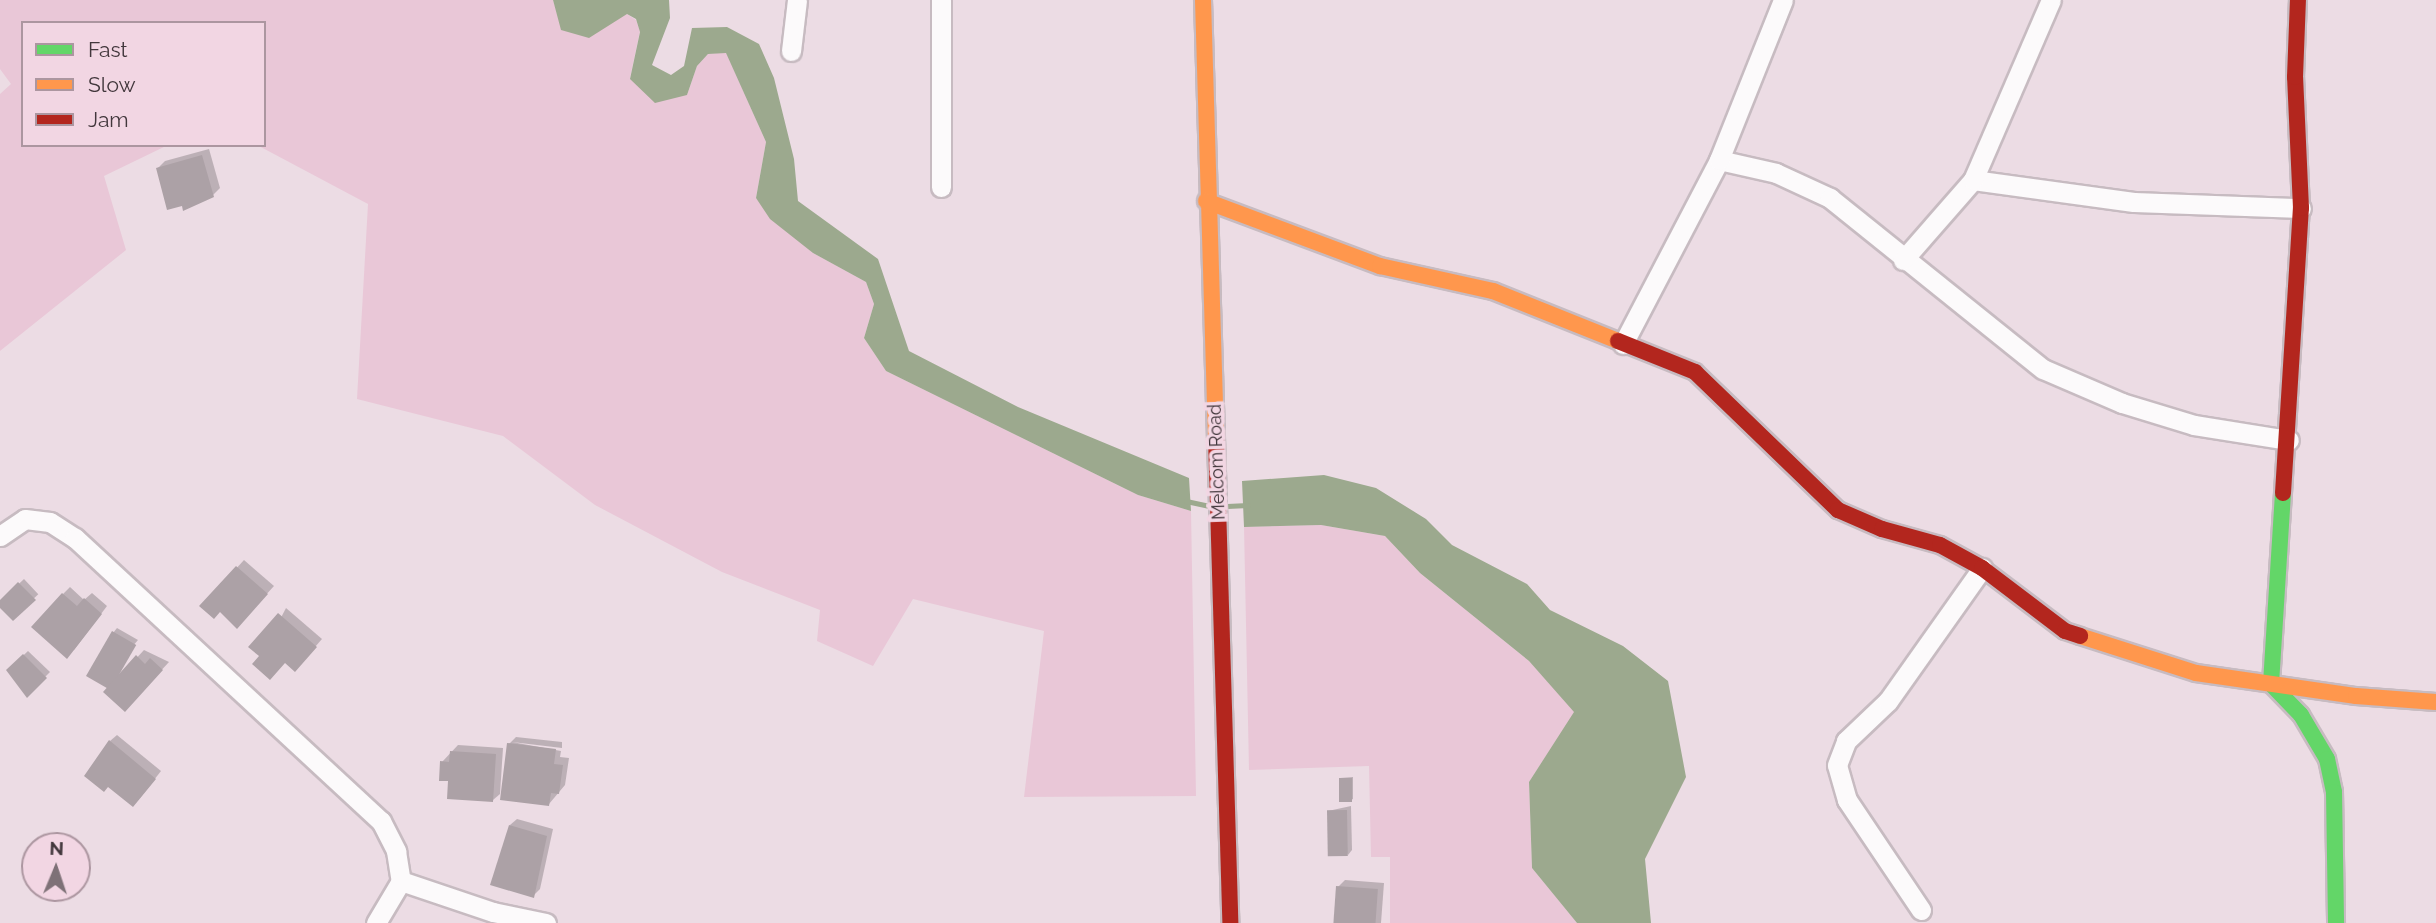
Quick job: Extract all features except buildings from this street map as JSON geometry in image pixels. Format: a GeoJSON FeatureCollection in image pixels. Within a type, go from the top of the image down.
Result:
{"type":"FeatureCollection","features":[{"type":"Feature","properties":{"kind":"street"},"geometry":{"type":"LineString","coordinates":[[791,51],[797,0]]}},
{"type":"Feature","properties":{"kind":"street"},"geometry":{"type":"LineString","coordinates":[[941,187],[942,0]]}},
{"type":"Feature","properties":{"kind":"street","name":"Melcom Road"},"geometry":{"type":"LineString","coordinates":[[1203,0],[1206,201],[1219,478],[1220,698],[1230,923]]}},
{"type":"Feature","properties":{"kind":"street"},"geometry":{"type":"LineString","coordinates":[[1623,344],[1719,160],[1783,0]]}},
{"type":"Feature","properties":{"kind":"street"},"geometry":{"type":"LineString","coordinates":[[1903,260],[1973,180],[2051,0]]}},
{"type":"Feature","properties":{"kind":"street"},"geometry":{"type":"LineString","coordinates":[[2298,0],[2295,76],[2301,208],[2293,301],[2289,440],[2271,684],[2301,715],[2327,759],[2334,792],[2336,923]]}},
{"type":"Feature","properties":{"kind":"street"},"geometry":{"type":"LineString","coordinates":[[1719,160],[1776,173],[1830,198],[1903,260],[2043,369],[2122,403],[2194,425],[2289,440]]}},
{"type":"Feature","properties":{"kind":"street"},"geometry":{"type":"LineString","coordinates":[[1973,180],[2134,202],[2301,208]]}},
{"type":"Feature","properties":{"kind":"street"},"geometry":{"type":"LineString","coordinates":[[1206,201],[1380,266],[1493,291],[1695,372],[1838,509],[1882,529],[1940,545],[1982,568],[2065,631],[2196,673],[2436,702]]}},
{"type":"Feature","properties":{"kind":"street"},"geometry":{"type":"LineString","coordinates":[[0,536],[25,519],[50,522],[75,538],[381,821],[396,851],[401,881],[376,923]]}},
{"type":"Feature","properties":{"kind":"street"},"geometry":{"type":"LineString","coordinates":[[1921,910],[1847,800],[1837,765],[1846,741],[1888,701],[1982,568]]}},
{"type":"Feature","properties":{"kind":"street"},"geometry":{"type":"LineString","coordinates":[[401,881],[492,912],[546,923]]}},
{"type":"Feature","properties":{"kind":"shaded area"},"geometry":{"type":"Polygon","coordinates":[[[0,0],[553,0],[562,30],[627,14],[636,20],[640,31],[630,78],[687,95],[697,66],[708,54],[726,52],[766,142],[756,198],[813,253],[866,282],[874,304],[864,338],[886,371],[1138,495],[1191,511],[1196,796],[1024,797],[1044,631],[913,599],[873,666],[817,641],[820,610],[722,572],[595,505],[503,436],[357,399],[368,204],[261,147],[266,147],[266,21],[21,21],[21,147],[164,147],[104,176],[126,250],[0,351],[0,94],[11,84],[0,69],[0,0]]]}},
{"type":"Feature","properties":{"kind":"shaded area"},"geometry":{"type":"Polygon","coordinates":[[[553,0],[669,0],[670,18],[652,65],[671,75],[684,66],[692,28],[727,27],[759,44],[774,78],[794,159],[798,201],[878,259],[909,351],[1018,407],[1189,478],[1191,511],[1138,495],[886,371],[864,338],[874,304],[866,282],[813,253],[770,219],[756,198],[766,142],[726,53],[708,54],[697,66],[687,95],[655,103],[630,79],[640,32],[636,19],[627,14],[589,38],[561,30],[553,0]]]}},
{"type":"Feature","properties":{"kind":"shaded area"},"geometry":{"type":"Polygon","coordinates":[[[1324,475],[1376,488],[1426,519],[1452,545],[1527,584],[1550,610],[1623,646],[1668,681],[1686,777],[1645,859],[1651,923],[1577,923],[1532,868],[1529,782],[1574,712],[1529,661],[1420,573],[1385,536],[1321,525],[1244,527],[1242,481],[1324,475]]]}},
{"type":"Feature","properties":{"kind":"shaded area"},"geometry":{"type":"Polygon","coordinates":[[[1321,525],[1385,536],[1420,573],[1529,661],[1575,712],[1529,782],[1532,868],[1577,923],[1390,923],[1390,857],[1371,857],[1369,766],[1249,770],[1244,527],[1321,525]]]}},
{"type":"Feature","properties":{"kind":"waterway"},"geometry":{"type":"LineString","coordinates":[[1186,501],[1210,506]]}},
{"type":"Feature","properties":{"kind":"waterway"},"geometry":{"type":"LineString","coordinates":[[1227,506],[1248,505]]}},
{"type":"Feature","properties":{"kind":"traffic: fast"},"geometry":{"type":"LineString","coordinates":[[2283,493],[2271,684],[2301,715],[2327,759],[2334,792],[2336,923]]}},
{"type":"Feature","properties":{"kind":"traffic: slow"},"geometry":{"type":"LineString","coordinates":[[1203,0],[1216,438]]}},
{"type":"Feature","properties":{"kind":"traffic: slow"},"geometry":{"type":"LineString","coordinates":[[1206,201],[1380,266],[1493,291],[1618,341]]}},
{"type":"Feature","properties":{"kind":"traffic: slow"},"geometry":{"type":"LineString","coordinates":[[2080,636],[2196,673],[2356,696],[2436,702]]}},
{"type":"Feature","properties":{"kind":"traffic: jam"},"geometry":{"type":"LineString","coordinates":[[2283,493],[2301,208],[2295,77],[2298,0]]}},
{"type":"Feature","properties":{"kind":"traffic: jam"},"geometry":{"type":"LineString","coordinates":[[1618,341],[1695,372],[1838,510],[1882,529],[1940,545],[1982,568],[2065,631],[2080,636]]}},
{"type":"Feature","properties":{"kind":"traffic: jam"},"geometry":{"type":"LineString","coordinates":[[1216,438],[1230,923]]}}]}
